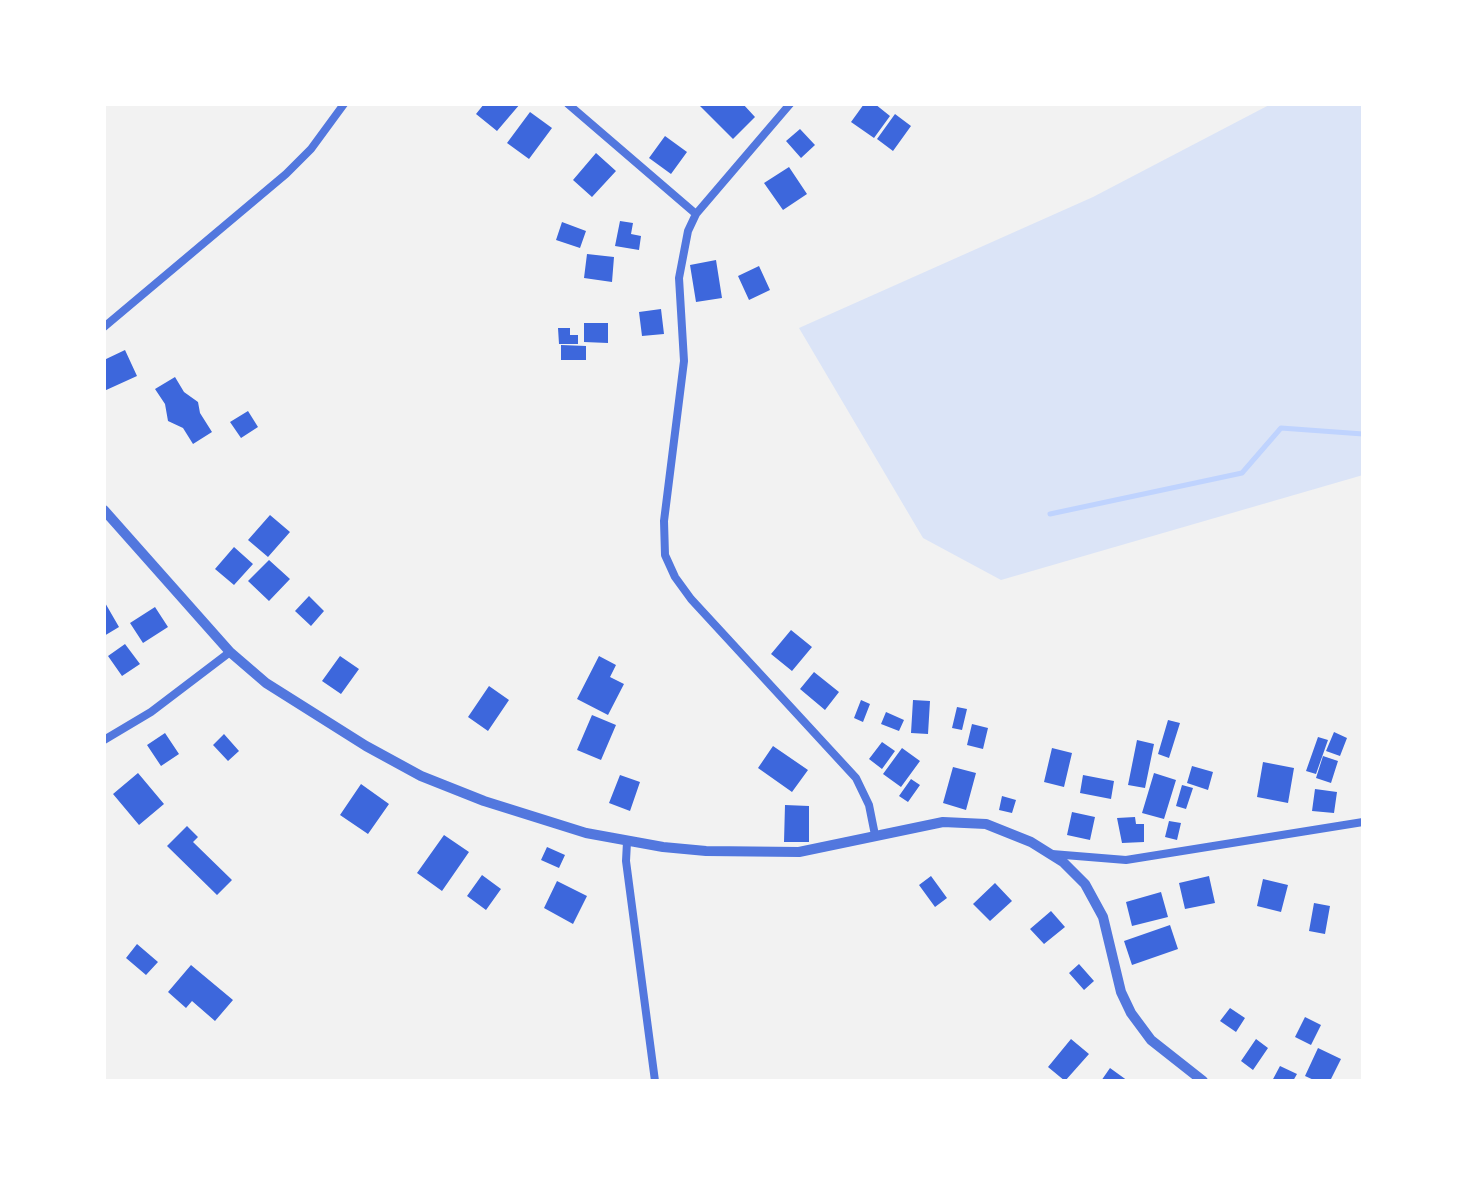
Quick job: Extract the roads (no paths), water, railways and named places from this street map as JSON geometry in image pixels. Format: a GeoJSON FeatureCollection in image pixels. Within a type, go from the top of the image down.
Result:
{"type":"FeatureCollection","features":[{"type":"Feature","properties":{"kind":"street"},"geometry":{"type":"LineString","coordinates":[[104,327],[286,174],[311,149],[344,104]]}},
{"type":"Feature","properties":{"kind":"street"},"geometry":{"type":"LineString","coordinates":[[568,104],[696,214]]}},
{"type":"Feature","properties":{"kind":"street"},"geometry":{"type":"LineString","coordinates":[[790,104],[696,214],[679,278],[684,361],[664,521],[665,555],[675,577],[691,599],[856,778],[869,805],[875,835]]}},
{"type":"Feature","properties":{"kind":"street"},"geometry":{"type":"LineString","coordinates":[[104,510],[230,652],[306,711],[421,776],[543,820],[627,842],[706,851],[799,852],[930,823],[958,821],[986,824],[1052,854],[1073,870],[1095,901],[1121,992],[1131,1013],[1151,1040],[1203,1081]]}},
{"type":"Feature","properties":{"kind":"street"},"geometry":{"type":"LineString","coordinates":[[104,740],[151,712],[230,652]]}},
{"type":"Feature","properties":{"kind":"street"},"geometry":{"type":"LineString","coordinates":[[1052,854],[1126,860],[1363,822]]}},
{"type":"Feature","properties":{"kind":"street"},"geometry":{"type":"LineString","coordinates":[[627,842],[626,861],[655,1081]]}},
{"type":"Feature","properties":{"kind":"waterway"},"geometry":{"type":"LineString","coordinates":[[1050,514],[1242,473],[1281,428],[1363,434]]}}]}
